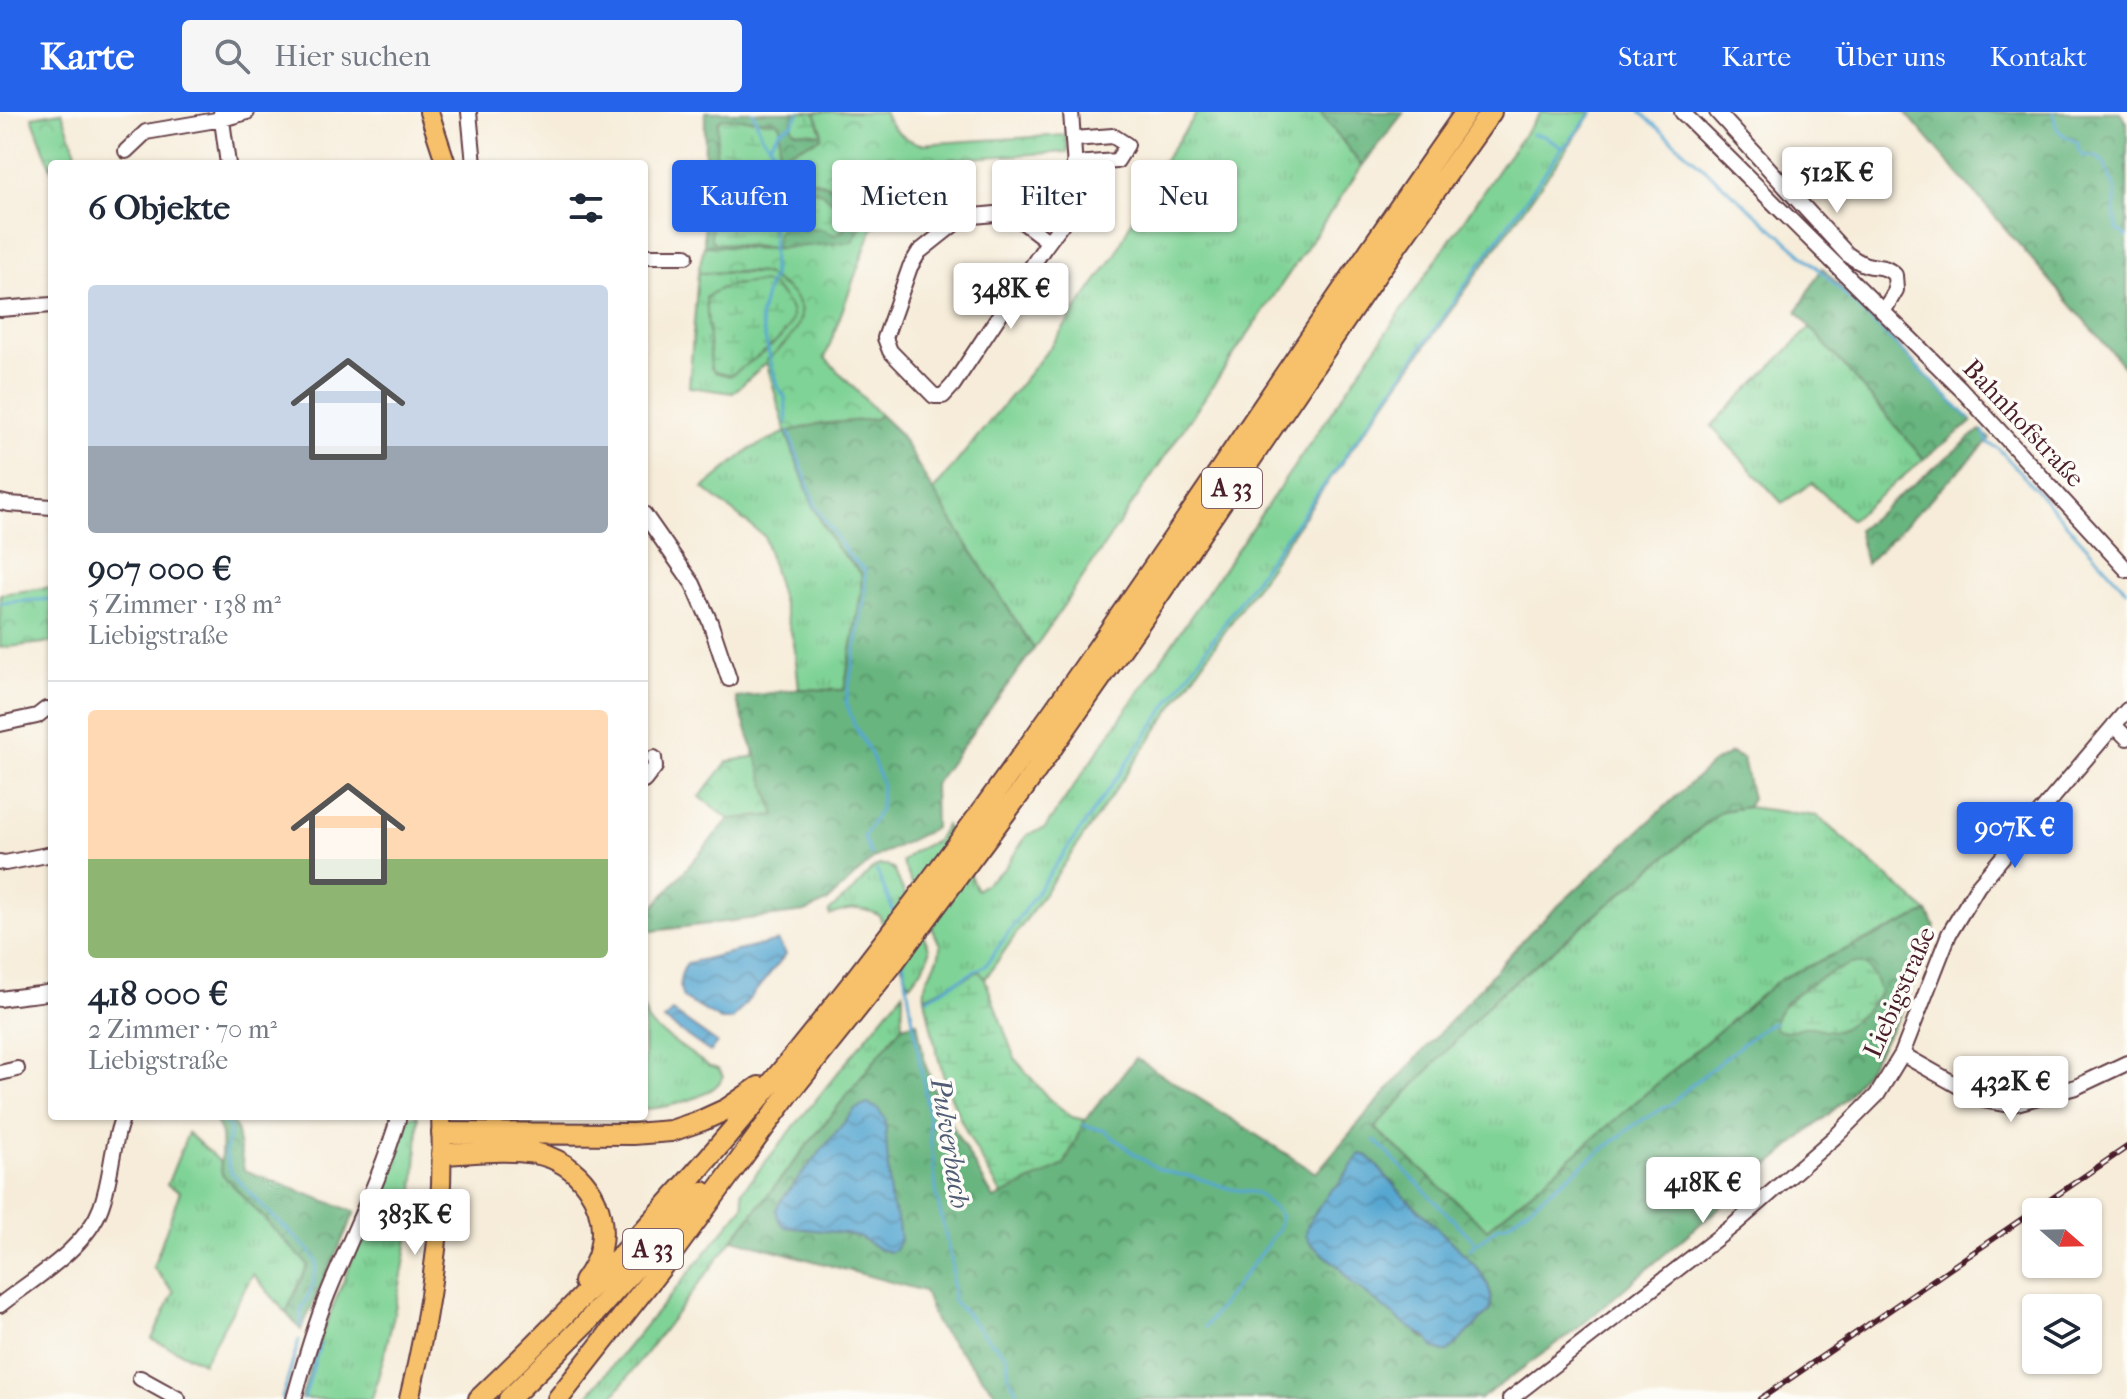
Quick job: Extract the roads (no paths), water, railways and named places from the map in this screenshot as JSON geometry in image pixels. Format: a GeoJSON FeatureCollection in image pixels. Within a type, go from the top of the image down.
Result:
{"type":"FeatureCollection","features":[{"type":"Feature","properties":{"kind":"highway","name":"A 33"},"geometry":{"type":"LineString","coordinates":[[479,1399],[559,1321],[689,1180],[776,1079],[881,947],[960,842],[1159,560],[1466,112]]}},
{"type":"Feature","properties":{"kind":"highway","name":"A 33"},"geometry":{"type":"LineString","coordinates":[[509,1399],[624,1282],[790,1092],[890,967],[1141,621],[1491,112]]}},
{"type":"Feature","properties":{"kind":"highway"},"geometry":{"type":"LineString","coordinates":[[441,1134],[633,1134],[671,1131],[703,1120],[749,1095],[807,1039]]}},
{"type":"Feature","properties":{"kind":"highway"},"geometry":{"type":"LineString","coordinates":[[558,1399],[670,1256],[790,1092]]}},
{"type":"Feature","properties":{"kind":"highway"},"geometry":{"type":"LineString","coordinates":[[441,1134],[552,1158],[566,1165],[587,1186],[600,1212],[601,1248],[592,1270],[559,1321]]}},
{"type":"Feature","properties":{"kind":"main road"},"geometry":{"type":"LineString","coordinates":[[429,112],[445,160]]}},
{"type":"Feature","properties":{"kind":"main road"},"geometry":{"type":"LineString","coordinates":[[409,1399],[435,1269],[441,1201],[441,1134]]}},
{"type":"Feature","properties":{"kind":"street"},"geometry":{"type":"LineString","coordinates":[[126,151],[146,132],[247,112]]}},
{"type":"Feature","properties":{"kind":"street"},"geometry":{"type":"LineString","coordinates":[[469,112],[474,160]]}},
{"type":"Feature","properties":{"kind":"street"},"geometry":{"type":"LineString","coordinates":[[1071,112],[1074,160]]}},
{"type":"Feature","properties":{"kind":"street","name":"Bahnhofstraße"},"geometry":{"type":"LineString","coordinates":[[1682,112],[1988,417],[2127,570]]}},
{"type":"Feature","properties":{"kind":"street"},"geometry":{"type":"LineString","coordinates":[[1717,112],[1847,254],[1858,262],[1889,269],[1895,275],[1896,290],[1883,312]]}},
{"type":"Feature","properties":{"kind":"street"},"geometry":{"type":"LineString","coordinates":[[221,115],[227,160]]}},
{"type":"Feature","properties":{"kind":"street"},"geometry":{"type":"LineString","coordinates":[[1073,139],[1113,136],[1127,145],[1115,161]]}},
{"type":"Feature","properties":{"kind":"street"},"geometry":{"type":"LineString","coordinates":[[1048,241],[1015,216],[1006,213],[963,217],[919,252],[910,267],[885,338],[890,351],[934,396],[943,396],[1055,232]]}},
{"type":"Feature","properties":{"kind":"street"},"geometry":{"type":"LineString","coordinates":[[648,256],[686,256]]}},
{"type":"Feature","properties":{"kind":"street"},"geometry":{"type":"LineString","coordinates":[[0,309],[48,305]]}},
{"type":"Feature","properties":{"kind":"street"},"geometry":{"type":"LineString","coordinates":[[0,502],[48,507]]}},
{"type":"Feature","properties":{"kind":"street"},"geometry":{"type":"LineString","coordinates":[[648,520],[693,584],[710,622],[729,679]]}},
{"type":"Feature","properties":{"kind":"street"},"geometry":{"type":"LineString","coordinates":[[0,724],[37,716],[46,709]]}},
{"type":"Feature","properties":{"kind":"street","name":"Liebigstraße"},"geometry":{"type":"LineString","coordinates":[[1510,1399],[1722,1235],[1837,1135],[1877,1095],[1902,1054],[1949,934],[1978,886],[2127,710]]}},
{"type":"Feature","properties":{"kind":"street"},"geometry":{"type":"LineString","coordinates":[[2114,725],[2127,738]]}},
{"type":"Feature","properties":{"kind":"street"},"geometry":{"type":"LineString","coordinates":[[648,776],[655,767],[654,758]]}},
{"type":"Feature","properties":{"kind":"street"},"geometry":{"type":"LineString","coordinates":[[0,862],[48,855]]}},
{"type":"Feature","properties":{"kind":"street"},"geometry":{"type":"LineString","coordinates":[[0,999],[48,993]]}},
{"type":"Feature","properties":{"kind":"street"},"geometry":{"type":"LineString","coordinates":[[1902,1054],[1983,1100],[2009,1105],[2076,1087],[2127,1063]]}},
{"type":"Feature","properties":{"kind":"street"},"geometry":{"type":"LineString","coordinates":[[0,1073],[17,1069]]}},
{"type":"Feature","properties":{"kind":"street"},"geometry":{"type":"LineString","coordinates":[[0,1305],[81,1241],[94,1223],[102,1205],[122,1120]]}},
{"type":"Feature","properties":{"kind":"street"},"geometry":{"type":"LineString","coordinates":[[294,1399],[307,1350],[328,1292],[387,1157],[398,1120]]}},
{"type":"Feature","properties":{"kind":"street"},"geometry":{"type":"LineString","coordinates":[[140,1378],[178,1399]]}},
{"type":"Feature","properties":{"kind":"water"},"geometry":{"type":"Polygon","coordinates":[[[778,941],[786,954],[732,1020],[721,1020],[683,998],[680,980],[688,963],[778,941]]]}},
{"type":"Feature","properties":{"kind":"water"},"geometry":{"type":"Polygon","coordinates":[[[672,1011],[717,1043],[710,1052],[664,1020],[672,1011]]]}},
{"type":"Feature","properties":{"kind":"water"},"geometry":{"type":"Polygon","coordinates":[[[868,1104],[878,1109],[885,1119],[890,1197],[900,1240],[895,1250],[890,1252],[860,1237],[844,1233],[785,1227],[776,1210],[855,1109],[868,1104]]]}},
{"type":"Feature","properties":{"kind":"water"},"geometry":{"type":"Polygon","coordinates":[[[1360,1154],[1368,1156],[1469,1259],[1487,1283],[1491,1297],[1489,1312],[1448,1352],[1433,1347],[1428,1339],[1350,1281],[1338,1266],[1310,1243],[1306,1235],[1308,1223],[1360,1154]]]}},
{"type":"Feature","properties":{"kind":"waterway","name":"Pulverbach"},"geometry":{"type":"LineString","coordinates":[[753,112],[762,136],[776,152],[772,191],[773,277],[760,318],[777,386],[785,397],[787,423]]}},
{"type":"Feature","properties":{"kind":"waterway","name":"Pulverbach"},"geometry":{"type":"LineString","coordinates":[[769,145],[780,130],[792,124],[799,112]]}},
{"type":"Feature","properties":{"kind":"waterway"},"geometry":{"type":"LineString","coordinates":[[927,998],[986,965],[1263,568],[1562,148],[1592,112]]}},
{"type":"Feature","properties":{"kind":"waterway"},"geometry":{"type":"LineString","coordinates":[[1640,112],[1823,273],[1970,419]]}},
{"type":"Feature","properties":{"kind":"waterway"},"geometry":{"type":"LineString","coordinates":[[2054,112],[2058,129],[2078,143],[2083,156],[2096,156],[2103,162],[2115,188],[2117,229],[2127,237]]}},
{"type":"Feature","properties":{"kind":"waterway"},"geometry":{"type":"LineString","coordinates":[[1532,134],[1545,136],[1562,148]]}},
{"type":"Feature","properties":{"kind":"waterway"},"geometry":{"type":"LineString","coordinates":[[1983,431],[1988,443],[1999,449],[2127,591]]}},
{"type":"Feature","properties":{"kind":"waterway","name":"Pulverbach"},"geometry":{"type":"LineString","coordinates":[[789,433],[816,507],[850,557],[865,570],[865,595],[846,702],[882,784],[880,809],[864,837],[871,855]]}},
{"type":"Feature","properties":{"kind":"waterway"},"geometry":{"type":"LineString","coordinates":[[0,603],[48,599]]}},
{"type":"Feature","properties":{"kind":"waterway","name":"Pulverbach"},"geometry":{"type":"LineString","coordinates":[[877,871],[894,915]]}},
{"type":"Feature","properties":{"kind":"waterway","name":"Pulverbach"},"geometry":{"type":"LineString","coordinates":[[903,961],[927,1105],[937,1198],[952,1264],[953,1302],[1007,1356],[1009,1378],[1022,1399]]}},
{"type":"Feature","properties":{"kind":"waterway"},"geometry":{"type":"LineString","coordinates":[[1470,1249],[1637,1123],[1671,1104],[1765,1026],[1774,1023]]}},
{"type":"Feature","properties":{"kind":"waterway"},"geometry":{"type":"LineString","coordinates":[[223,1120],[230,1128],[225,1153],[231,1172],[317,1261],[313,1286],[301,1311],[302,1326]]}},
{"type":"Feature","properties":{"kind":"waterway"},"geometry":{"type":"LineString","coordinates":[[1084,1125],[1105,1131],[1158,1169],[1257,1193],[1281,1217],[1278,1230],[1205,1327]]}},
{"type":"Feature","properties":{"kind":"waterway"},"geometry":{"type":"LineString","coordinates":[[1375,1140],[1476,1243]]}},
{"type":"Feature","properties":{"kind":"waterway"},"geometry":{"type":"LineString","coordinates":[[282,1399],[299,1340]]}},
{"type":"Feature","properties":{"kind":"waterway"},"geometry":{"type":"LineString","coordinates":[[304,1399],[320,1344]]}},
{"type":"Feature","properties":{"kind":"railway"},"geometry":{"type":"LineString","coordinates":[[1760,1399],[2127,1147]]}}]}
